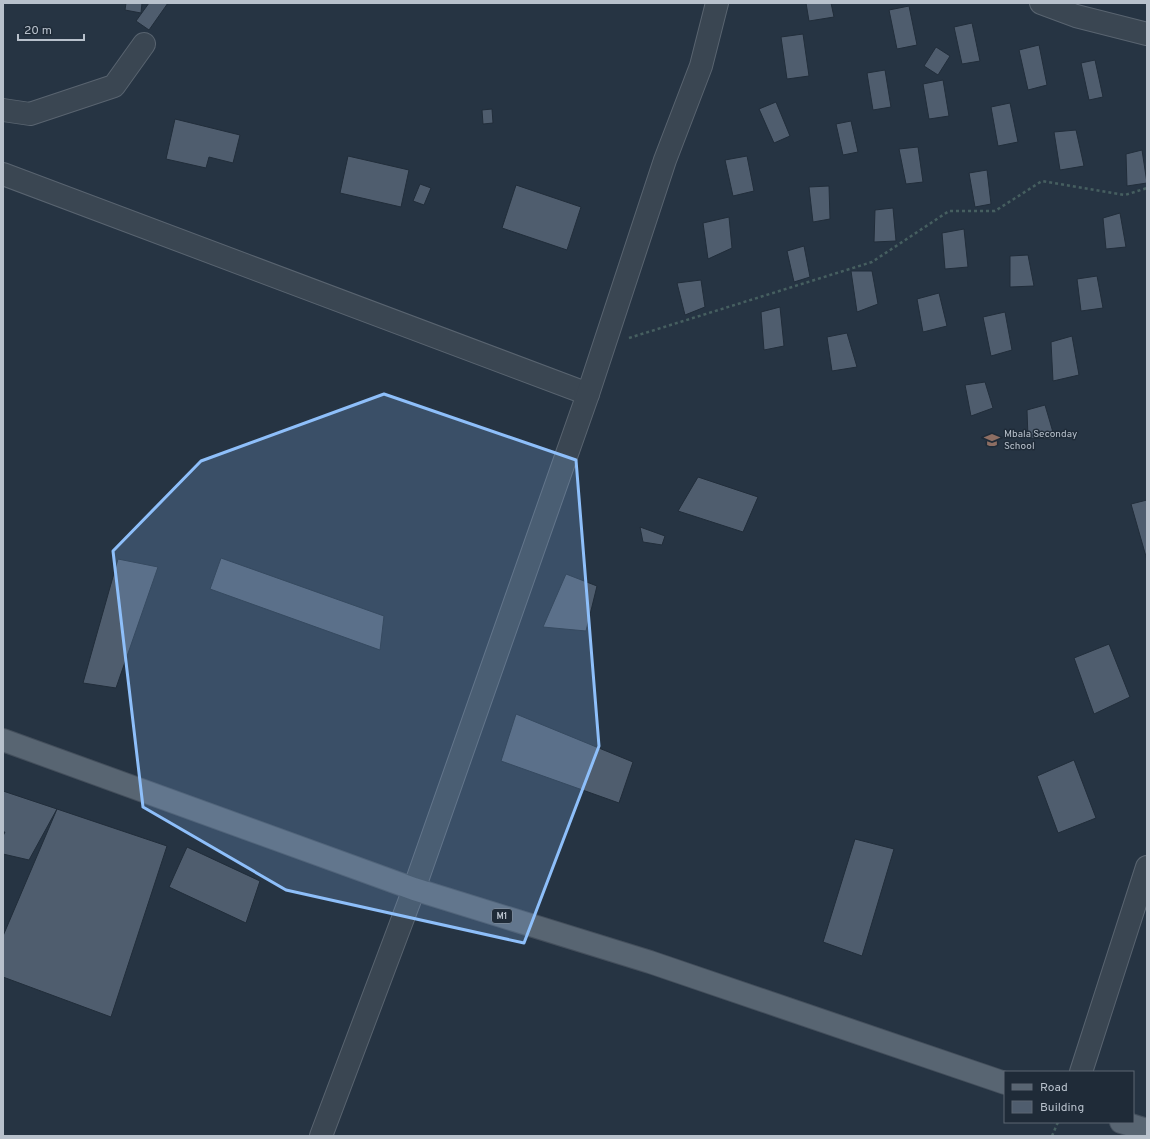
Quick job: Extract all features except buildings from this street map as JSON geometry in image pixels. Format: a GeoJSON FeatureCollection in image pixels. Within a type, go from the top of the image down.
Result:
{"type":"FeatureCollection","features":[{"type":"Feature","properties":{"kind":"main road","name":"M1"},"geometry":{"type":"LineString","coordinates":[[3,740],[414,889],[650,962],[1004,1083]]}},
{"type":"Feature","properties":{"kind":"main road"},"geometry":{"type":"LineString","coordinates":[[1123,1123],[1147,1130]]}},
{"type":"Feature","properties":{"kind":"street"},"geometry":{"type":"LineString","coordinates":[[321,1136],[414,889],[588,394],[666,160],[701,66],[717,3]]}},
{"type":"Feature","properties":{"kind":"street"},"geometry":{"type":"LineString","coordinates":[[1041,3],[1076,16],[1147,34]]}},
{"type":"Feature","properties":{"kind":"street"},"geometry":{"type":"LineString","coordinates":[[3,110],[30,114],[114,86],[144,44]]}},
{"type":"Feature","properties":{"kind":"street"},"geometry":{"type":"LineString","coordinates":[[3,174],[588,394]]}},
{"type":"Feature","properties":{"kind":"street"},"geometry":{"type":"LineString","coordinates":[[1081,1071],[1147,867]]}},
{"type":"Feature","properties":{"kind":"path"},"geometry":{"type":"LineString","coordinates":[[604,346],[872,262],[949,211],[995,211],[1042,181],[1125,195],[1147,188]]}},
{"type":"Feature","properties":{"kind":"path"},"geometry":{"type":"LineString","coordinates":[[1052,1136],[1058,1123]]}},
{"type":"Feature","properties":{"kind":"highlighted area"},"geometry":{"type":"Polygon","coordinates":[[[384,394],[576,460],[599,746],[524,943],[286,890],[143,807],[113,551],[201,461],[384,394]]]}},
{"type":"Feature","properties":{"kind":"place","name":"Mbala Seconday School"},"geometry":{"type":"Point","coordinates":[992,440]}}]}
